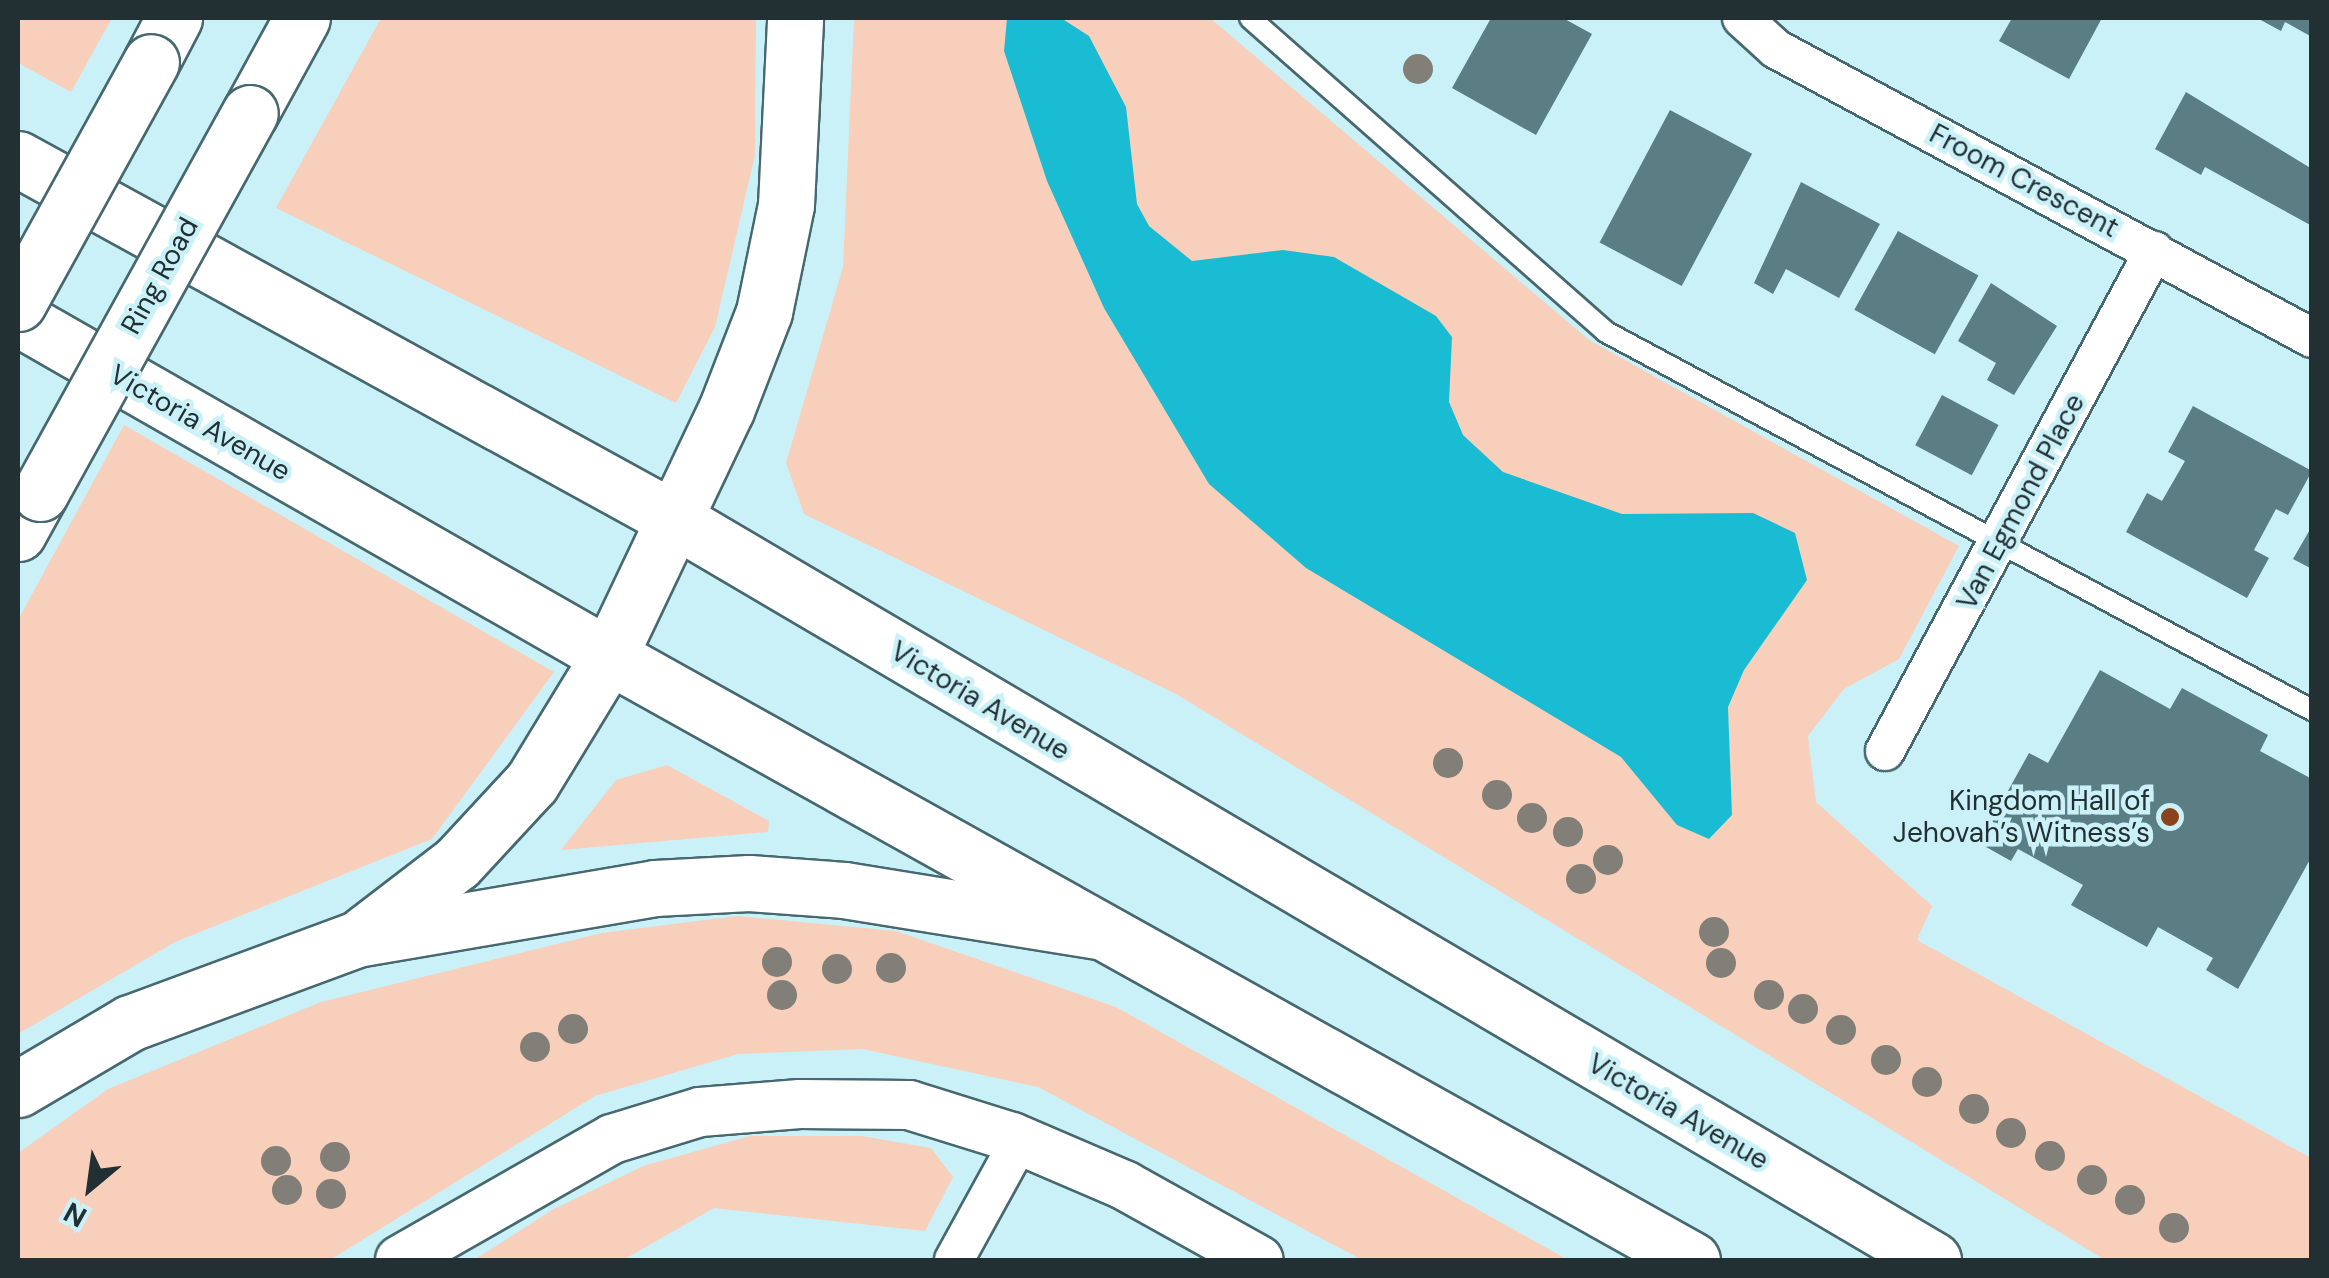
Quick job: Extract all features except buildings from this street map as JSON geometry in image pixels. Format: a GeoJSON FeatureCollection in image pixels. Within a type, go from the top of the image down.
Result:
{"type":"FeatureCollection","features":[{"type":"Feature","properties":{"kind":"main road","name":"Ring Road"},"geometry":{"type":"LineString","coordinates":[[29,513],[302,18]]}},
{"type":"Feature","properties":{"kind":"main road"},"geometry":{"type":"LineString","coordinates":[[358,939],[496,826],[609,656],[764,312],[786,204],[795,18]]}},
{"type":"Feature","properties":{"kind":"main road"},"geometry":{"type":"LineString","coordinates":[[18,303],[163,40]]}},
{"type":"Feature","properties":{"kind":"main road","name":"Victoria Avenue"},"geometry":{"type":"LineString","coordinates":[[18,159],[674,519],[1932,1260]]}},
{"type":"Feature","properties":{"kind":"main road","name":"Victoria Avenue"},"geometry":{"type":"LineString","coordinates":[[18,318],[1096,931],[1692,1260]]}},
{"type":"Feature","properties":{"kind":"main road"},"geometry":{"type":"LineString","coordinates":[[18,1089],[130,1023],[358,939],[655,888],[749,883],[844,890],[1096,931]]}},
{"type":"Feature","properties":{"kind":"street","name":"Froom Crescent"},"geometry":{"type":"LineString","coordinates":[[1742,18],[1776,49],[2312,338]]}},
{"type":"Feature","properties":{"kind":"street","name":"Van Egmond Place"},"geometry":{"type":"LineString","coordinates":[[1885,751],[2154,251]]}},
{"type":"Feature","properties":{"kind":"street"},"geometry":{"type":"LineString","coordinates":[[400,1260],[525,1182],[612,1140],[700,1112],[909,1104],[1020,1140],[1124,1185],[1259,1260]]}},
{"type":"Feature","properties":{"kind":"street"},"geometry":{"type":"LineString","coordinates":[[954,1260],[1020,1140]]}},
{"type":"Feature","properties":{"kind":"lane"},"geometry":{"type":"LineString","coordinates":[[1254,19],[1606,332],[2312,710]]}},
{"type":"Feature","properties":{"kind":"shaded area"},"geometry":{"type":"Polygon","coordinates":[[[18,18],[112,18],[71,92],[18,63],[18,18]]]}},
{"type":"Feature","properties":{"kind":"shaded area"},"geometry":{"type":"Polygon","coordinates":[[[381,18],[756,18],[755,155],[715,327],[676,403],[276,208],[381,18]]]}},
{"type":"Feature","properties":{"kind":"shaded area"},"geometry":{"type":"Polygon","coordinates":[[[854,18],[1210,18],[1589,340],[1959,546],[1899,659],[1844,689],[1808,736],[1816,802],[1932,906],[1917,940],[2311,1158],[2311,1260],[2105,1260],[1176,694],[804,514],[786,463],[843,267],[854,18]]]}},
{"type":"Feature","properties":{"kind":"shaded area"},"geometry":{"type":"Polygon","coordinates":[[[124,425],[554,672],[432,839],[175,942],[18,1034],[18,620],[124,425]]]}},
{"type":"Feature","properties":{"kind":"shaded area"},"geometry":{"type":"Polygon","coordinates":[[[667,765],[769,821],[768,832],[561,850],[616,780],[667,765]]]}},
{"type":"Feature","properties":{"kind":"shaded area"},"geometry":{"type":"Polygon","coordinates":[[[737,916],[896,931],[1116,1007],[1568,1260],[1362,1260],[1038,1087],[863,1049],[738,1054],[595,1096],[330,1260],[18,1260],[18,1153],[108,1089],[321,1002],[602,933],[737,916]]]}},
{"type":"Feature","properties":{"kind":"shaded area"},"geometry":{"type":"Polygon","coordinates":[[[750,1136],[862,1136],[931,1148],[953,1177],[925,1231],[714,1208],[623,1260],[474,1260],[552,1210],[643,1166],[750,1136]]]}},
{"type":"Feature","properties":{"kind":"water"},"geometry":{"type":"Polygon","coordinates":[[[1007,18],[1061,18],[1089,36],[1126,107],[1137,204],[1149,226],[1192,261],[1283,250],[1334,257],[1436,316],[1452,337],[1449,402],[1463,435],[1503,472],[1622,514],[1753,513],[1795,533],[1807,580],[1744,670],[1728,707],[1732,815],[1709,839],[1677,825],[1621,757],[1306,568],[1209,484],[1104,308],[1047,181],[1004,51],[1007,18]]]}},
{"type":"Feature","properties":{"kind":"place","name":"Kingdom Hall of Jehovah’s Witness’s"},"geometry":{"type":"Point","coordinates":[2170,817]}}]}
